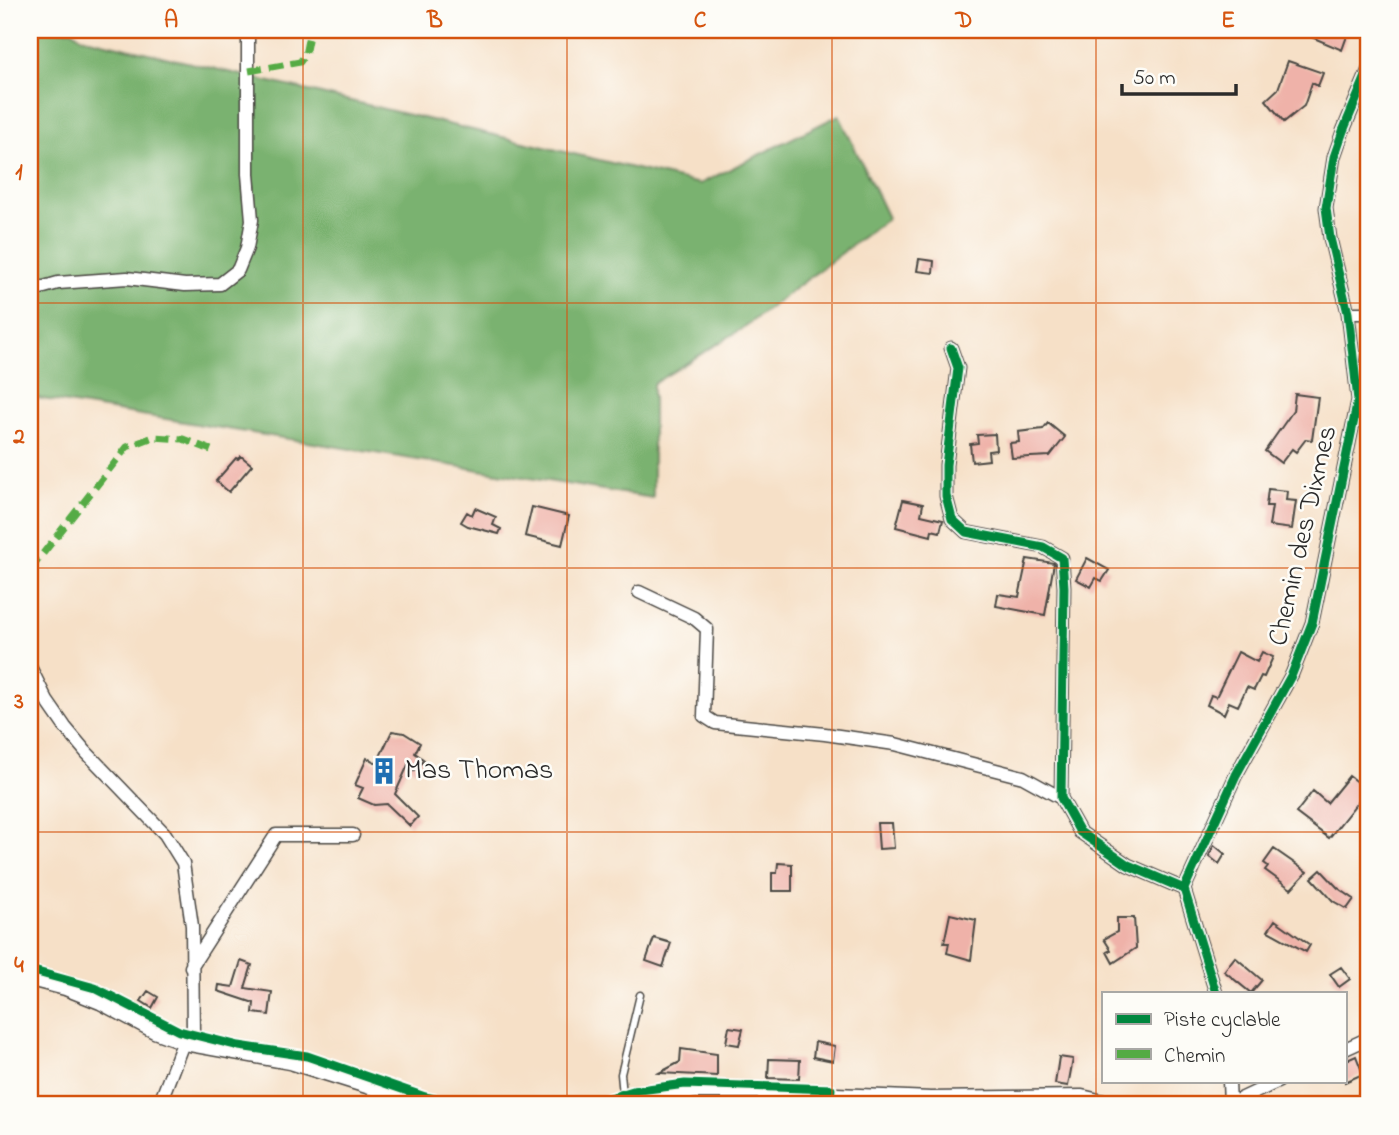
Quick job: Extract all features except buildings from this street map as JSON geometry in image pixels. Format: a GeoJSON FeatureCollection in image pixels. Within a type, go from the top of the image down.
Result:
{"type":"FeatureCollection","features":[{"type":"Feature","properties":{"kind":"street"},"geometry":{"type":"LineString","coordinates":[[30,291],[58,283],[127,278],[185,285],[219,284],[237,270],[247,248],[252,220],[248,174],[248,30]]}},
{"type":"Feature","properties":{"kind":"street","name":"Chemin des Dixmes"},"geometry":{"type":"LineString","coordinates":[[1184,888],[1236,775],[1292,674],[1312,623],[1359,400],[1348,313],[1330,238],[1326,208],[1334,157],[1369,69]]}},
{"type":"Feature","properties":{"kind":"street"},"geometry":{"type":"LineString","coordinates":[[1348,313],[1369,313]]}},
{"type":"Feature","properties":{"kind":"street"},"geometry":{"type":"LineString","coordinates":[[951,348],[958,368],[946,465],[946,496],[952,519],[966,532],[1043,547],[1062,558],[1064,587],[1061,798],[1080,832],[1128,865],[1184,888],[1216,992]]}},
{"type":"Feature","properties":{"kind":"street"},"geometry":{"type":"LineString","coordinates":[[639,592],[694,618],[708,629],[704,716],[715,723],[895,744],[1023,777],[1061,798]]}},
{"type":"Feature","properties":{"kind":"street"},"geometry":{"type":"LineString","coordinates":[[30,667],[47,701],[65,727],[165,834],[183,863],[192,926],[193,1034],[159,1105]]}},
{"type":"Feature","properties":{"kind":"street"},"geometry":{"type":"LineString","coordinates":[[191,968],[276,835],[353,835]]}},
{"type":"Feature","properties":{"kind":"street"},"geometry":{"type":"LineString","coordinates":[[30,980],[65,989],[100,1003],[154,1032],[186,1044],[290,1063],[424,1105]]}},
{"type":"Feature","properties":{"kind":"street"},"geometry":{"type":"LineString","coordinates":[[1346,1049],[1369,1038]]}},
{"type":"Feature","properties":{"kind":"street"},"geometry":{"type":"LineString","coordinates":[[1229,1082],[1230,1105],[1277,1082]]}},
{"type":"Feature","properties":{"kind":"street"},"geometry":{"type":"LineString","coordinates":[[625,1105],[695,1093],[808,1099],[1082,1096],[1120,1105]]}},
{"type":"Feature","properties":{"kind":"lane"},"geometry":{"type":"LineString","coordinates":[[625,1105],[621,1074],[640,995]]}},
{"type":"Feature","properties":{"kind":"green space"},"geometry":{"type":"Polygon","coordinates":[[[30,30],[72,30],[81,37],[700,184],[839,115],[888,218],[743,328],[653,384],[653,498],[30,397],[30,30]]]}},
{"type":"Feature","properties":{"kind":"marked path"},"geometry":{"type":"LineString","coordinates":[[249,71],[300,62],[305,55],[310,30]]}},
{"type":"Feature","properties":{"kind":"marked path"},"geometry":{"type":"LineString","coordinates":[[30,570],[127,447],[153,437],[183,439],[211,450]]}},
{"type":"Feature","properties":{"kind":"cycle path"},"geometry":{"type":"LineString","coordinates":[[1216,992],[1184,889],[1236,775],[1292,674],[1312,623],[1358,400],[1348,313],[1330,238],[1326,208],[1334,157],[1369,69]]}},
{"type":"Feature","properties":{"kind":"cycle path"},"geometry":{"type":"LineString","coordinates":[[951,348],[958,368],[946,465],[946,496],[952,519],[966,532],[1043,547],[1062,558],[1064,587],[1061,798],[1080,832],[1128,865],[1184,889]]}},
{"type":"Feature","properties":{"kind":"cycle path"},"geometry":{"type":"LineString","coordinates":[[30,970],[95,988],[179,1031],[239,1046],[307,1056],[425,1097],[463,1105]]}},
{"type":"Feature","properties":{"kind":"cycle path"},"geometry":{"type":"LineString","coordinates":[[587,1105],[633,1091],[685,1084],[831,1089],[829,1105]]}},
{"type":"Feature","properties":{"kind":"place","name":"Mas Thomas"},"geometry":{"type":"Point","coordinates":[384,771]}}]}
